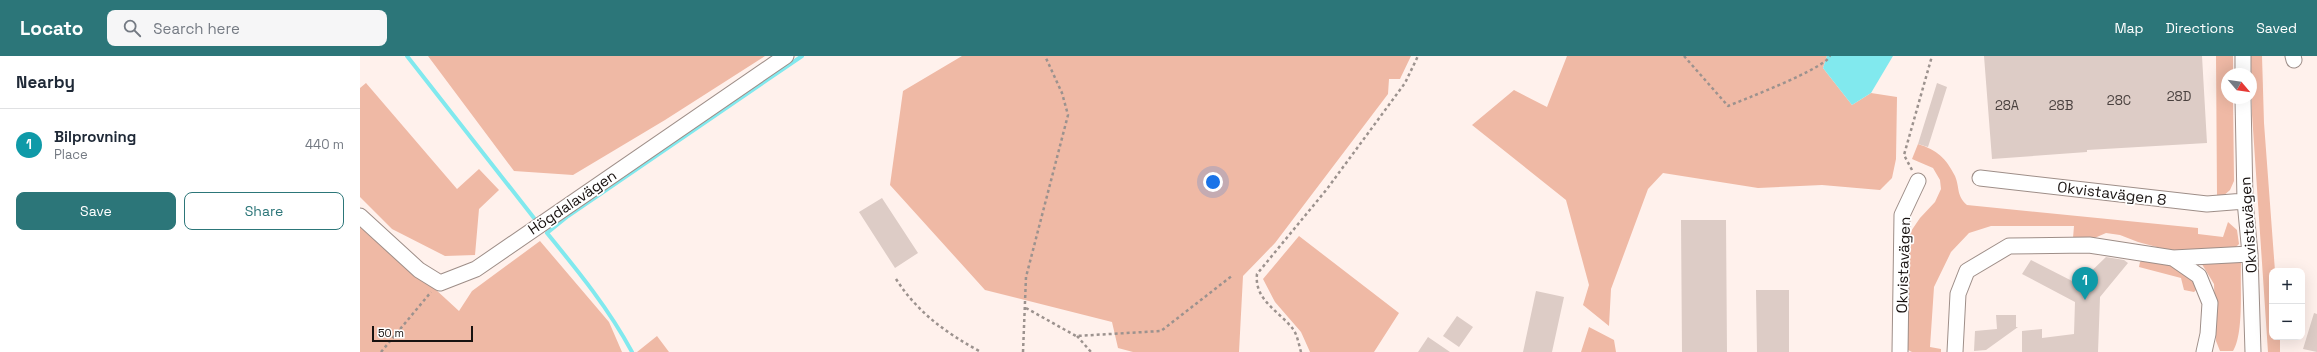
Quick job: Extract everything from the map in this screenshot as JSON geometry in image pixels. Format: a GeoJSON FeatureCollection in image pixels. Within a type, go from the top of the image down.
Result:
{"type":"FeatureCollection","features":[{"type":"Feature","properties":{"kind":"street","name":"Högdalavägen"},"geometry":{"type":"LineString","coordinates":[[440,283],[476,269],[786,56]]}},
{"type":"Feature","properties":{"kind":"street"},"geometry":{"type":"LineString","coordinates":[[2243,56],[2243,68]]}},
{"type":"Feature","properties":{"kind":"street","name":"Okvistavägen"},"geometry":{"type":"LineString","coordinates":[[2244,104],[2245,201],[2250,254],[2253,352]]}},
{"type":"Feature","properties":{"kind":"street","name":"Okvistavägen 8"},"geometry":{"type":"LineString","coordinates":[[1980,178],[2207,204],[2245,201]]}},
{"type":"Feature","properties":{"kind":"street","name":"Okvistavägen"},"geometry":{"type":"LineString","coordinates":[[1900,352],[1902,215],[1918,181]]}},
{"type":"Feature","properties":{"kind":"street"},"geometry":{"type":"LineString","coordinates":[[360,216],[418,270],[440,283]]}},
{"type":"Feature","properties":{"kind":"street"},"geometry":{"type":"LineString","coordinates":[[1955,352],[1958,294],[1967,271],[2009,246],[2089,244],[2173,258],[2250,254]]}},
{"type":"Feature","properties":{"kind":"street"},"geometry":{"type":"LineString","coordinates":[[2173,258],[2199,276],[2210,303],[2208,334],[2204,352]]}},
{"type":"Feature","properties":{"kind":"path"},"geometry":{"type":"LineString","coordinates":[[1023,352],[1026,308],[1026,277],[1068,115],[1062,93],[1045,56]]}},
{"type":"Feature","properties":{"kind":"path"},"geometry":{"type":"LineString","coordinates":[[1301,352],[1294,330],[1264,300],[1256,284],[1257,274],[1327,189],[1405,83],[1418,56]]}},
{"type":"Feature","properties":{"kind":"path"},"geometry":{"type":"LineString","coordinates":[[1684,56],[1728,106],[1757,95],[1819,65],[1828,60],[1830,56]]}},
{"type":"Feature","properties":{"kind":"path"},"geometry":{"type":"LineString","coordinates":[[1918,181],[1904,155],[1932,56]]}},
{"type":"Feature","properties":{"kind":"path"},"geometry":{"type":"LineString","coordinates":[[1076,336],[1162,331],[1233,275]]}},
{"type":"Feature","properties":{"kind":"path"},"geometry":{"type":"LineString","coordinates":[[896,279],[916,307],[953,337],[981,352]]}},
{"type":"Feature","properties":{"kind":"path"},"geometry":{"type":"LineString","coordinates":[[380,352],[440,283]]}},
{"type":"Feature","properties":{"kind":"path"},"geometry":{"type":"LineString","coordinates":[[1026,308],[1076,336],[1091,352]]}},
{"type":"Feature","properties":{"kind":"shaded area"},"geometry":{"type":"Polygon","coordinates":[[[428,56],[765,56],[665,120],[573,175],[514,171],[428,56]]]}},
{"type":"Feature","properties":{"kind":"shaded area"},"geometry":{"type":"Polygon","coordinates":[[[962,56],[1411,56],[1400,79],[1389,79],[1388,94],[1275,243],[1243,276],[1239,352],[1133,352],[1118,348],[1112,322],[985,290],[890,185],[903,91],[962,56]]]}},
{"type":"Feature","properties":{"kind":"shaded area"},"geometry":{"type":"Polygon","coordinates":[[[1567,56],[1827,56],[1823,68],[1852,105],[1871,93],[1897,97],[1896,159],[1892,178],[1880,190],[1822,185],[1758,188],[1663,173],[1648,189],[1611,289],[1609,326],[1583,305],[1589,285],[1566,200],[1472,125],[1514,90],[1547,107],[1567,56]]]}},
{"type":"Feature","properties":{"kind":"shaded area"},"geometry":{"type":"Polygon","coordinates":[[[2216,56],[2233,56],[2233,68],[2221,68],[2221,104],[2233,104],[2234,181],[2230,190],[2222,197],[2217,195],[2216,56]]]}},
{"type":"Feature","properties":{"kind":"shaded area"},"geometry":{"type":"Polygon","coordinates":[[[2251,56],[2262,56],[2264,123],[2275,268],[2269,268],[2269,340],[2280,340],[2280,352],[2268,352],[2252,114],[2252,104],[2257,104],[2257,68],[2251,68],[2251,56]]]}},
{"type":"Feature","properties":{"kind":"shaded area"},"geometry":{"type":"Polygon","coordinates":[[[366,83],[457,189],[479,169],[499,190],[479,209],[475,255],[445,256],[392,229],[360,197],[360,88],[366,83]]]}},
{"type":"Feature","properties":{"kind":"shaded area"},"geometry":{"type":"Polygon","coordinates":[[[1918,144],[1936,152],[1948,164],[1955,176],[1961,198],[1967,205],[2198,228],[2198,234],[2223,237],[2228,222],[2237,230],[2239,244],[2235,248],[2183,254],[2138,242],[2120,235],[2106,233],[2090,240],[2073,238],[2074,226],[1991,226],[1969,233],[1951,252],[1934,287],[1930,347],[1941,349],[1941,352],[1912,352],[1908,350],[1905,240],[1920,218],[1935,202],[1941,189],[1940,180],[1933,168],[1912,159],[1918,144]]]}},
{"type":"Feature","properties":{"kind":"shaded area"},"geometry":{"type":"Polygon","coordinates":[[[360,220],[459,311],[472,291],[540,241],[609,322],[622,352],[360,352],[360,220]]]}},
{"type":"Feature","properties":{"kind":"shaded area"},"geometry":{"type":"Polygon","coordinates":[[[1299,236],[1399,313],[1374,352],[1310,352],[1301,332],[1275,302],[1263,279],[1299,236]]]}},
{"type":"Feature","properties":{"kind":"shaded area"},"geometry":{"type":"Polygon","coordinates":[[[2146,258],[2176,268],[2183,272],[2194,282],[2197,289],[2194,292],[2184,290],[2181,278],[2139,267],[2140,262],[2146,258]]]}},
{"type":"Feature","properties":{"kind":"shaded area"},"geometry":{"type":"Polygon","coordinates":[[[2237,260],[2241,263],[2241,309],[2239,333],[2233,351],[2220,351],[2216,341],[2214,284],[2200,261],[2237,260]]]}},
{"type":"Feature","properties":{"kind":"shaded area"},"geometry":{"type":"Polygon","coordinates":[[[1589,327],[1614,340],[1616,352],[1581,352],[1589,327]]]}},
{"type":"Feature","properties":{"kind":"shaded area"},"geometry":{"type":"Polygon","coordinates":[[[657,336],[669,352],[637,352],[657,336]]]}},
{"type":"Feature","properties":{"kind":"water"},"geometry":{"type":"Polygon","coordinates":[[[1827,56],[1893,56],[1871,93],[1852,105],[1823,68],[1827,56]]]}},
{"type":"Feature","properties":{"kind":"building"},"geometry":{"type":"Polygon","coordinates":[[[1984,56],[2202,56],[2207,143],[2087,150],[2087,152],[1992,159],[1984,56]]]}},
{"type":"Feature","properties":{"kind":"building"},"geometry":{"type":"Polygon","coordinates":[[[1937,83],[1947,87],[1928,147],[1918,144],[1937,83]]]}},
{"type":"Feature","properties":{"kind":"building"},"geometry":{"type":"Polygon","coordinates":[[[882,198],[918,253],[895,268],[859,212],[882,198]]]}},
{"type":"Feature","properties":{"kind":"building"},"geometry":{"type":"Polygon","coordinates":[[[1681,220],[1726,220],[1727,352],[1682,352],[1681,220]]]}},
{"type":"Feature","properties":{"kind":"building"},"geometry":{"type":"Polygon","coordinates":[[[2106,257],[2124,260],[2128,263],[2100,297],[2098,352],[2022,352],[2022,331],[2042,329],[2042,338],[2074,334],[2075,302],[2022,274],[2031,260],[2078,284],[2106,257]]]}},
{"type":"Feature","properties":{"kind":"building"},"geometry":{"type":"Polygon","coordinates":[[[1756,290],[1789,290],[1789,352],[1757,352],[1756,290]]]}},
{"type":"Feature","properties":{"kind":"building"},"geometry":{"type":"Polygon","coordinates":[[[1536,291],[1564,297],[1552,352],[1523,352],[1536,291]]]}},
{"type":"Feature","properties":{"kind":"building"},"geometry":{"type":"Polygon","coordinates":[[[2314,313],[2317,314],[2317,352],[2303,349],[2314,313]]]}},
{"type":"Feature","properties":{"kind":"building"},"geometry":{"type":"Polygon","coordinates":[[[1996,315],[2016,315],[2016,327],[2018,327],[1986,350],[1974,351],[1975,331],[1997,329],[1996,315]]]}},
{"type":"Feature","properties":{"kind":"building"},"geometry":{"type":"Polygon","coordinates":[[[1457,316],[1473,327],[1459,347],[1443,336],[1457,316]]]}},
{"type":"Feature","properties":{"kind":"building"},"geometry":{"type":"Polygon","coordinates":[[[1428,337],[1450,352],[1418,352],[1428,337]]]}},
{"type":"Feature","properties":{"kind":"waterway"},"geometry":{"type":"LineString","coordinates":[[407,56],[534,218]]}},
{"type":"Feature","properties":{"kind":"waterway"},"geometry":{"type":"LineString","coordinates":[[632,352],[603,305],[547,233],[568,216],[802,56]]}},
{"type":"Feature","properties":{"kind":"place","name":"Bilprovning"},"geometry":{"type":"Point","coordinates":[2085,300]}}]}
